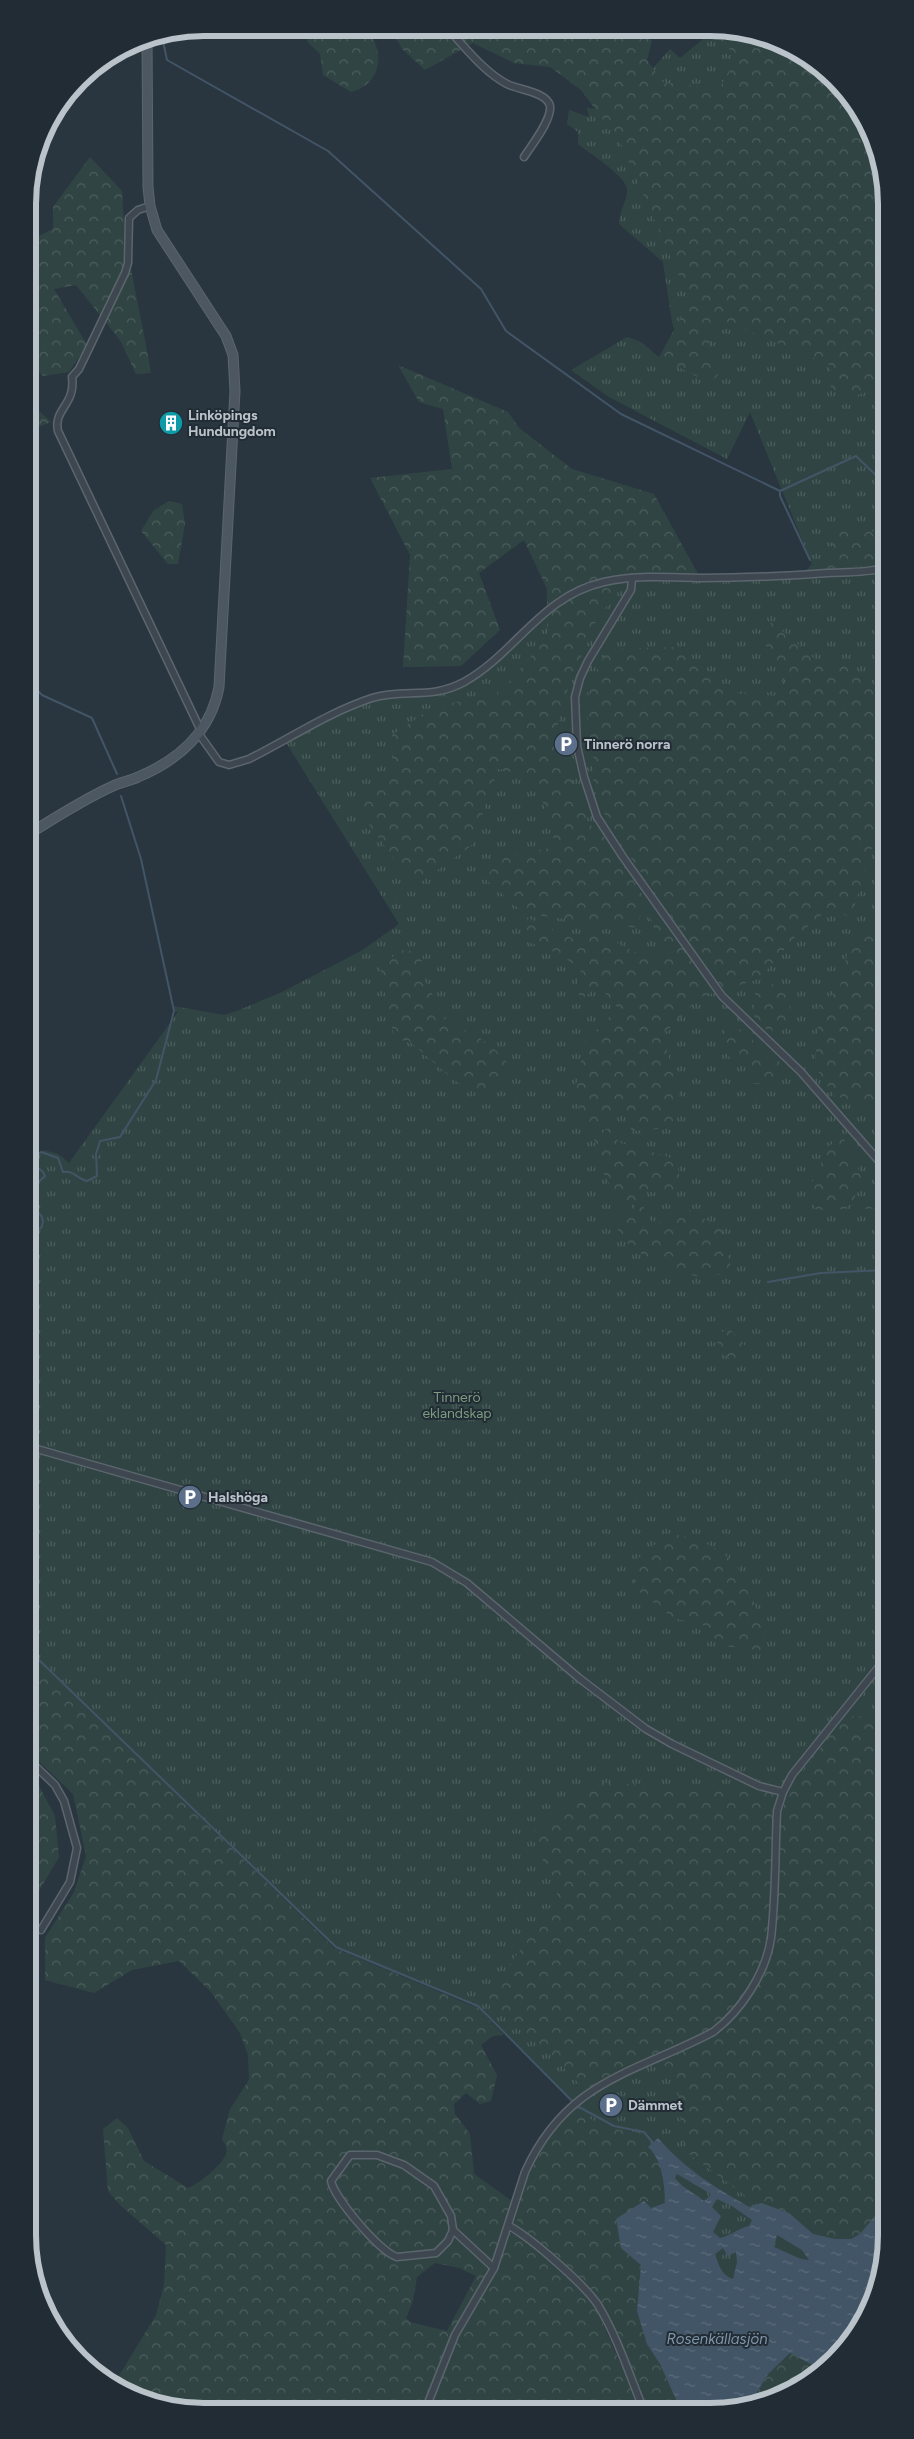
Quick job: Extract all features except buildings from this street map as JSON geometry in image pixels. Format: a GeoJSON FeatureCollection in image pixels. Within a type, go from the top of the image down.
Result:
{"type":"FeatureCollection","features":[{"type":"Feature","properties":{"kind":"street"},"geometry":{"type":"LineString","coordinates":[[455,36],[484,67],[499,79],[515,88],[544,97],[549,102],[549,114],[524,157]]}},
{"type":"Feature","properties":{"kind":"street"},"geometry":{"type":"LineString","coordinates":[[37,830],[114,785],[158,768],[182,752],[200,733],[214,708],[219,687],[235,372],[231,347],[226,336],[157,230],[150,206],[148,187],[147,47]]}},
{"type":"Feature","properties":{"kind":"street"},"geometry":{"type":"LineString","coordinates":[[150,206],[138,210],[129,218],[128,263],[125,273],[79,369],[72,377],[74,386],[72,396],[56,423],[58,431],[200,733],[219,762],[234,764],[249,759],[373,698],[393,694],[443,691],[473,676],[534,620],[563,598],[603,582],[632,578],[754,579],[878,569]]}},
{"type":"Feature","properties":{"kind":"street"},"geometry":{"type":"LineString","coordinates":[[632,578],[630,590],[580,678],[575,697],[578,746],[584,777],[597,817],[623,857],[722,996],[801,1072],[878,1161]]}},
{"type":"Feature","properties":{"kind":"street"},"geometry":{"type":"LineString","coordinates":[[36,1450],[432,1562],[467,1583],[579,1678],[646,1729],[672,1744],[759,1786],[783,1792]]}},
{"type":"Feature","properties":{"kind":"street"},"geometry":{"type":"LineString","coordinates":[[428,2403],[455,2335],[494,2268],[509,2226],[519,2188],[531,2159],[564,2113],[594,2088],[713,2032],[725,2023],[742,2002],[761,1967],[770,1939],[777,1811],[783,1792],[792,1775],[877,1669]]}},
{"type":"Feature","properties":{"kind":"street"},"geometry":{"type":"LineString","coordinates":[[36,1766],[55,1786],[64,1801],[76,1848],[70,1882],[41,1930]]}},
{"type":"Feature","properties":{"kind":"street"},"geometry":{"type":"LineString","coordinates":[[454,2230],[448,2241],[436,2253],[397,2257],[382,2249],[376,2240],[356,2222],[333,2190],[330,2181],[350,2155],[377,2155],[404,2165],[434,2186],[451,2216],[454,2230],[494,2268]]}},
{"type":"Feature","properties":{"kind":"street"},"geometry":{"type":"LineString","coordinates":[[509,2226],[519,2231],[565,2271],[597,2304],[641,2403]]}},
{"type":"Feature","properties":{"kind":"green space"},"geometry":{"type":"Polygon","coordinates":[[[647,36],[652,41],[647,60],[663,82],[719,89],[738,55],[710,36],[742,39],[774,49],[812,71],[843,102],[855,120],[869,150],[875,172],[878,205],[878,393],[869,391],[855,396],[831,389],[830,365],[717,318],[707,352],[720,372],[711,384],[659,357],[690,301],[621,144],[581,90],[550,67],[514,63],[473,43],[425,70],[402,49],[396,37],[647,36]]]}},
{"type":"Feature","properties":{"kind":"green space","name":"Tinnerö eklandskap"},"geometry":{"type":"Polygon","coordinates":[[[707,36],[742,39],[774,49],[812,71],[843,102],[860,130],[869,150],[875,172],[878,205],[877,2245],[872,2278],[865,2299],[855,2319],[836,2345],[820,2361],[794,2380],[774,2390],[742,2400],[709,2403],[640,2403],[610,2329],[587,2293],[508,2226],[532,2159],[574,2103],[490,2019],[470,2003],[335,1948],[36,1656],[37,1155],[44,1150],[58,1154],[69,1163],[178,1012],[174,1011],[173,1006],[224,1015],[239,1010],[282,992],[361,951],[399,924],[285,741],[368,700],[440,692],[484,667],[541,615],[620,580],[801,576],[812,564],[750,412],[727,459],[609,397],[571,370],[627,337],[641,342],[659,357],[685,370],[672,322],[663,262],[619,224],[627,193],[625,184],[614,171],[578,144],[578,132],[567,124],[569,110],[589,117],[587,108],[605,110],[644,78],[670,49],[680,58],[707,36]]]}},
{"type":"Feature","properties":{"kind":"green space"},"geometry":{"type":"Polygon","coordinates":[[[309,37],[371,37],[377,49],[378,65],[375,73],[366,85],[351,92],[323,75],[320,54],[307,41],[309,37]]]}},
{"type":"Feature","properties":{"kind":"green space"},"geometry":{"type":"Polygon","coordinates":[[[90,157],[122,191],[129,259],[151,373],[136,374],[120,340],[76,285],[54,289],[87,345],[69,372],[43,376],[37,370],[37,237],[53,229],[53,207],[90,157]]]}},
{"type":"Feature","properties":{"kind":"green space"},"geometry":{"type":"Polygon","coordinates":[[[398,365],[508,412],[519,428],[572,469],[654,494],[698,574],[620,588],[596,621],[564,699],[556,733],[560,751],[589,824],[604,837],[645,899],[637,928],[525,914],[484,878],[506,856],[556,847],[536,778],[498,769],[472,845],[414,887],[358,809],[393,772],[392,735],[435,706],[498,694],[547,638],[547,589],[524,540],[479,573],[500,630],[461,666],[403,667],[410,555],[370,478],[452,469],[443,409],[419,402],[398,365]]]}},
{"type":"Feature","properties":{"kind":"green space"},"geometry":{"type":"Polygon","coordinates":[[[37,409],[51,422],[37,428],[37,409]]]}},
{"type":"Feature","properties":{"kind":"green space"},"geometry":{"type":"Polygon","coordinates":[[[169,501],[182,504],[185,524],[178,564],[168,564],[141,531],[154,510],[169,501]]]}},
{"type":"Feature","properties":{"kind":"green space"},"geometry":{"type":"Polygon","coordinates":[[[833,525],[878,532],[878,564],[823,569],[822,561],[837,554],[823,527],[833,525]]]}},
{"type":"Feature","properties":{"kind":"green space"},"geometry":{"type":"Polygon","coordinates":[[[772,622],[815,659],[853,666],[878,698],[878,846],[871,849],[851,918],[830,908],[794,938],[759,979],[700,997],[663,1035],[679,1095],[671,1128],[632,1131],[623,1111],[588,1128],[574,1095],[585,1042],[618,1008],[599,986],[581,999],[576,989],[581,970],[560,954],[523,940],[528,918],[584,944],[589,928],[630,950],[652,959],[663,955],[650,916],[664,905],[609,827],[593,779],[594,761],[587,715],[589,684],[608,649],[677,647],[725,692],[791,697],[761,635],[772,622]]]}},
{"type":"Feature","properties":{"kind":"green space"},"geometry":{"type":"Polygon","coordinates":[[[878,919],[878,1119],[876,1119],[861,1102],[834,1096],[815,1066],[819,1007],[840,987],[847,954],[878,919]]]}},
{"type":"Feature","properties":{"kind":"green space"},"geometry":{"type":"Polygon","coordinates":[[[401,950],[422,952],[423,959],[416,967],[446,1022],[480,1038],[508,1064],[499,1087],[479,1093],[455,1081],[408,1040],[395,1042],[388,1007],[393,1001],[385,993],[380,967],[401,950]]]}},
{"type":"Feature","properties":{"kind":"green space"},"geometry":{"type":"Polygon","coordinates":[[[778,975],[791,1003],[788,1022],[773,1022],[772,1036],[753,1015],[756,986],[769,989],[778,975]]]}},
{"type":"Feature","properties":{"kind":"green space"},"geometry":{"type":"Polygon","coordinates":[[[729,1024],[752,1035],[755,1053],[779,1059],[782,1081],[750,1084],[750,1065],[730,1059],[723,1026],[729,1024]]]}},
{"type":"Feature","properties":{"kind":"green space"},"geometry":{"type":"Polygon","coordinates":[[[613,1127],[618,1142],[669,1157],[678,1167],[681,1190],[646,1192],[640,1201],[653,1225],[689,1210],[722,1229],[732,1272],[703,1278],[668,1269],[631,1248],[612,1222],[620,1214],[631,1216],[635,1205],[617,1198],[601,1169],[593,1134],[613,1127]]]}},
{"type":"Feature","properties":{"kind":"green space"},"geometry":{"type":"Polygon","coordinates":[[[843,1137],[863,1179],[853,1201],[844,1209],[816,1210],[809,1186],[821,1170],[821,1151],[843,1137]]]}},
{"type":"Feature","properties":{"kind":"green space"},"geometry":{"type":"Polygon","coordinates":[[[875,1188],[878,1189],[878,1208],[862,1209],[860,1204],[874,1199],[875,1188]]]}},
{"type":"Feature","properties":{"kind":"green space"},"geometry":{"type":"Polygon","coordinates":[[[728,1327],[748,1349],[735,1364],[717,1347],[719,1335],[728,1327]]]}},
{"type":"Feature","properties":{"kind":"green space"},"geometry":{"type":"Polygon","coordinates":[[[677,1535],[719,1550],[733,1562],[743,1575],[750,1591],[757,1609],[768,1651],[721,1646],[703,1625],[673,1618],[633,1587],[636,1560],[654,1545],[677,1535]]]}},
{"type":"Feature","properties":{"kind":"green space"},"geometry":{"type":"Polygon","coordinates":[[[36,1656],[334,1948],[478,2008],[504,2035],[493,2036],[481,2045],[497,2075],[491,2101],[480,2104],[466,2093],[454,2104],[455,2114],[470,2134],[474,2174],[512,2201],[504,2231],[524,2238],[562,2271],[595,2306],[638,2403],[205,2403],[172,2400],[150,2394],[117,2378],[156,2315],[164,2285],[166,2245],[119,2204],[108,2191],[103,2129],[117,2118],[128,2128],[144,2161],[188,2188],[193,2186],[215,2169],[227,2152],[222,2139],[230,2109],[249,2080],[248,2055],[240,2033],[211,1992],[179,1961],[132,1970],[94,1993],[45,1980],[45,1938],[74,1892],[86,1856],[73,1794],[36,1759],[36,1656]],[[435,2263],[417,2277],[413,2301],[406,2318],[410,2322],[447,2331],[476,2276],[459,2268],[435,2263]]]}},
{"type":"Feature","properties":{"kind":"green space"},"geometry":{"type":"Polygon","coordinates":[[[844,1716],[877,1719],[877,2211],[861,2233],[844,2239],[813,2234],[785,2213],[761,2203],[757,2204],[691,2156],[680,2137],[681,2112],[677,2086],[658,2055],[585,2090],[550,2053],[484,2001],[558,1896],[531,1833],[594,1782],[787,1793],[844,1716]]]}},
{"type":"Feature","properties":{"kind":"green space"},"geometry":{"type":"Polygon","coordinates":[[[36,1782],[55,1816],[59,1857],[36,1896],[36,1782]]]}},
{"type":"Feature","properties":{"kind":"green space"},"geometry":{"type":"Polygon","coordinates":[[[572,2109],[608,2128],[640,2133],[651,2144],[648,2147],[657,2158],[664,2181],[665,2203],[651,2208],[621,2248],[641,2265],[639,2283],[647,2344],[660,2364],[678,2403],[643,2403],[600,2304],[518,2223],[519,2194],[533,2163],[572,2109]]]}},
{"type":"Feature","properties":{"kind":"green space"},"geometry":{"type":"Polygon","coordinates":[[[790,2352],[814,2366],[794,2380],[774,2390],[755,2396],[768,2374],[790,2352]]]}},
{"type":"Feature","properties":{"kind":"water","name":"Rosenkällasjön"},"geometry":{"type":"Polygon","coordinates":[[[658,2138],[700,2177],[724,2192],[749,2207],[761,2203],[789,2213],[813,2234],[835,2239],[851,2239],[860,2234],[877,2214],[876,2256],[872,2278],[865,2299],[849,2328],[836,2345],[814,2366],[790,2353],[768,2374],[755,2396],[742,2400],[709,2403],[678,2403],[660,2364],[647,2344],[637,2311],[641,2265],[621,2248],[616,2219],[644,2201],[651,2208],[665,2203],[660,2165],[648,2147],[658,2138]],[[677,2174],[675,2178],[682,2185],[704,2201],[711,2195],[711,2194],[677,2174]],[[717,2199],[712,2207],[721,2216],[713,2232],[720,2238],[749,2226],[752,2220],[732,2206],[717,2199]],[[777,2235],[774,2247],[801,2259],[809,2260],[802,2250],[777,2235]],[[723,2248],[715,2254],[723,2272],[733,2279],[737,2262],[736,2252],[728,2256],[723,2248]]]}},
{"type":"Feature","properties":{"kind":"waterway"},"geometry":{"type":"LineString","coordinates":[[163,41],[167,60],[328,151],[481,289],[506,331],[621,414],[780,491],[856,456],[878,477]]}},
{"type":"Feature","properties":{"kind":"waterway"},"geometry":{"type":"LineString","coordinates":[[780,492],[780,496],[810,560]]}},
{"type":"Feature","properties":{"kind":"waterway"},"geometry":{"type":"LineString","coordinates":[[37,690],[42,695],[92,718],[117,774]]}},
{"type":"Feature","properties":{"kind":"waterway"},"geometry":{"type":"LineString","coordinates":[[37,1156],[41,1152],[58,1158],[63,1172],[73,1173],[87,1181],[97,1176],[96,1154],[100,1141],[120,1137],[156,1080],[174,1011],[141,859],[121,796]]}},
{"type":"Feature","properties":{"kind":"waterway"},"geometry":{"type":"LineString","coordinates":[[37,1167],[45,1176],[37,1184]]}},
{"type":"Feature","properties":{"kind":"waterway"},"geometry":{"type":"LineString","coordinates":[[36,1230],[41,1228],[43,1224],[42,1217],[37,1212]]}},
{"type":"Feature","properties":{"kind":"waterway"},"geometry":{"type":"LineString","coordinates":[[768,1282],[821,1273],[877,1270]]}},
{"type":"Feature","properties":{"kind":"waterway"},"geometry":{"type":"LineString","coordinates":[[36,1656],[336,1947],[478,2006],[571,2100]]}},
{"type":"Feature","properties":{"kind":"waterway"},"geometry":{"type":"LineString","coordinates":[[579,2107],[614,2126],[644,2132],[653,2143]]}},
{"type":"Feature","properties":{"kind":"place","name":"Linköpings Hundungdom"},"geometry":{"type":"Point","coordinates":[171,423]}},
{"type":"Feature","properties":{"kind":"place","name":"Tinnerö norra"},"geometry":{"type":"Point","coordinates":[566,744]}},
{"type":"Feature","properties":{"kind":"place","name":"Halshöga"},"geometry":{"type":"Point","coordinates":[190,1497]}},
{"type":"Feature","properties":{"kind":"place","name":"Dämmet"},"geometry":{"type":"Point","coordinates":[611,2105]}}]}
